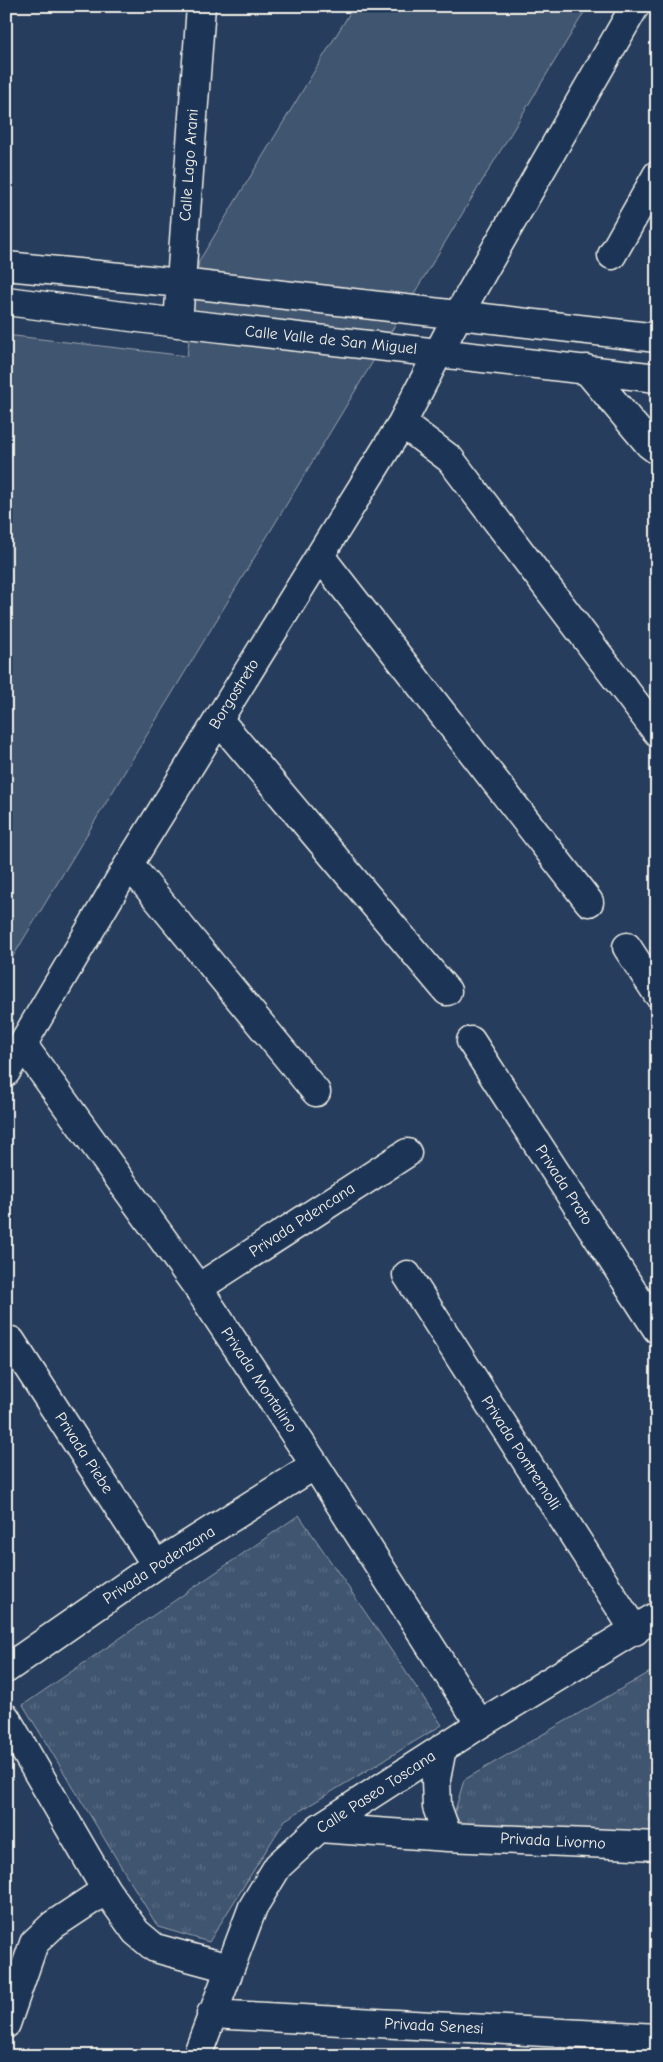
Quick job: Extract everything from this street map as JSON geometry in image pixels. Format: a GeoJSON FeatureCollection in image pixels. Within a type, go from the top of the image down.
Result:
{"type":"FeatureCollection","features":[{"type":"Feature","properties":{"kind":"street","name":"Calle Lago Arani"},"geometry":{"type":"LineString","coordinates":[[178,323],[201,6]]}},
{"type":"Feature","properties":{"kind":"street","name":"Borgostreto"},"geometry":{"type":"LineString","coordinates":[[6,1072],[129,864],[402,424],[458,315],[635,6]]}},
{"type":"Feature","properties":{"kind":"street"},"geometry":{"type":"LineString","coordinates":[[612,255],[657,175]]}},
{"type":"Feature","properties":{"kind":"street"},"geometry":{"type":"LineString","coordinates":[[6,266],[180,283],[657,338]]}},
{"type":"Feature","properties":{"kind":"street","name":"Calle Valle de San Miguel"},"geometry":{"type":"LineString","coordinates":[[6,301],[178,323],[657,378]]}},
{"type":"Feature","properties":{"kind":"street"},"geometry":{"type":"LineString","coordinates":[[586,369],[649,444],[657,450]]}},
{"type":"Feature","properties":{"kind":"street"},"geometry":{"type":"LineString","coordinates":[[402,424],[450,458],[657,732]]}},
{"type":"Feature","properties":{"kind":"street"},"geometry":{"type":"LineString","coordinates":[[320,556],[590,902]]}},
{"type":"Feature","properties":{"kind":"street"},"geometry":{"type":"LineString","coordinates":[[218,719],[447,991]]}},
{"type":"Feature","properties":{"kind":"street"},"geometry":{"type":"LineString","coordinates":[[129,864],[316,1092]]}},
{"type":"Feature","properties":{"kind":"street"},"geometry":{"type":"LineString","coordinates":[[627,947],[657,993]]}},
{"type":"Feature","properties":{"kind":"street","name":"Privada Prato"},"geometry":{"type":"LineString","coordinates":[[471,1041],[657,1329]]}},
{"type":"Feature","properties":{"kind":"street","name":"Privada Montalino"},"geometry":{"type":"LineString","coordinates":[[23,1046],[198,1288],[315,1465],[480,1724]]}},
{"type":"Feature","properties":{"kind":"street","name":"Privada Pdencana"},"geometry":{"type":"LineString","coordinates":[[198,1288],[407,1153]]}},
{"type":"Feature","properties":{"kind":"street","name":"Privada Pontremolli"},"geometry":{"type":"LineString","coordinates":[[407,1275],[646,1624]]}},
{"type":"Feature","properties":{"kind":"street","name":"Privada Piebe"},"geometry":{"type":"LineString","coordinates":[[11,1341],[156,1565]]}},
{"type":"Feature","properties":{"kind":"street","name":"Privada Podenzana"},"geometry":{"type":"LineString","coordinates":[[6,1669],[156,1565],[315,1465]]}},
{"type":"Feature","properties":{"kind":"street","name":"Calle Paseo Toscana"},"geometry":{"type":"LineString","coordinates":[[197,2056],[228,1968],[253,1907],[278,1866],[318,1828],[480,1724],[646,1624]]}},
{"type":"Feature","properties":{"kind":"street"},"geometry":{"type":"LineString","coordinates":[[6,1718],[106,1890],[136,1932],[155,1948],[228,1968]]}},
{"type":"Feature","properties":{"kind":"street"},"geometry":{"type":"LineString","coordinates":[[442,1748],[436,1779],[437,1807],[448,1837]]}},
{"type":"Feature","properties":{"kind":"street","name":"Privada Livorno"},"geometry":{"type":"LineString","coordinates":[[318,1828],[448,1837],[657,1846]]}},
{"type":"Feature","properties":{"kind":"street"},"geometry":{"type":"LineString","coordinates":[[6,2024],[34,1943],[53,1925],[106,1890]]}},
{"type":"Feature","properties":{"kind":"street","name":"Privada Senesi"},"geometry":{"type":"LineString","coordinates":[[211,2014],[657,2038]]}},
{"type":"Feature","properties":{"kind":"green space"},"geometry":{"type":"Polygon","coordinates":[[[354,6],[588,6],[6,968],[6,335],[187,356],[199,261],[354,6]]]}},
{"type":"Feature","properties":{"kind":"green space"},"geometry":{"type":"Polygon","coordinates":[[[299,1515],[442,1725],[285,1820],[209,1942],[158,1927],[23,1705],[299,1515]]]}},
{"type":"Feature","properties":{"kind":"green space"},"geometry":{"type":"Polygon","coordinates":[[[657,1668],[657,1838],[463,1826],[454,1814],[464,1780],[657,1668]]]}}]}
